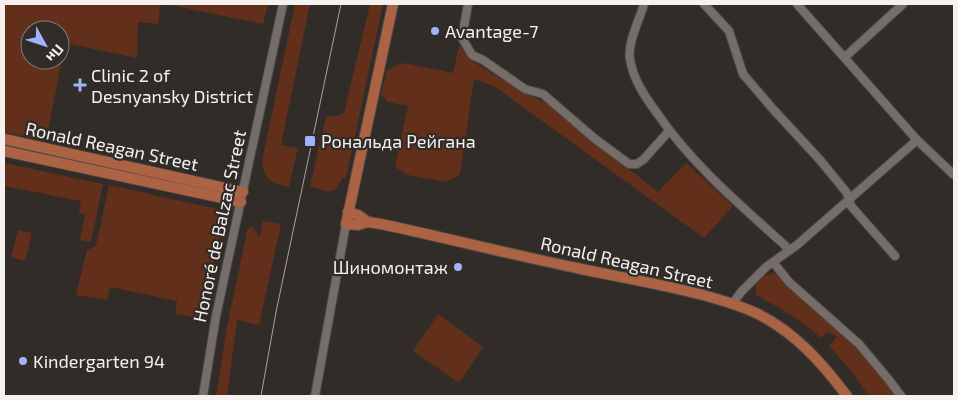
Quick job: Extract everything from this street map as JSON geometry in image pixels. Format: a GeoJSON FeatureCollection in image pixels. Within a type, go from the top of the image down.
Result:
{"type":"FeatureCollection","features":[{"type":"Feature","properties":{"kind":"main road"},"geometry":{"type":"LineString","coordinates":[[346,224],[393,4]]}},
{"type":"Feature","properties":{"kind":"main road","name":"Ronald Reagan Street"},"geometry":{"type":"LineString","coordinates":[[4,139],[243,192]]}},
{"type":"Feature","properties":{"kind":"main road","name":"Ronald Reagan Street"},"geometry":{"type":"LineString","coordinates":[[4,151],[241,202]]}},
{"type":"Feature","properties":{"kind":"main road","name":"Ronald Reagan Street"},"geometry":{"type":"LineString","coordinates":[[348,212],[358,215],[368,222],[664,285],[732,304],[757,314],[783,329],[800,342],[826,368],[847,396]]}},
{"type":"Feature","properties":{"kind":"main road","name":"Ronald Reagan Street"},"geometry":{"type":"LineString","coordinates":[[346,224],[358,225],[368,222]]}},
{"type":"Feature","properties":{"kind":"street","name":"Honoré de Balzac Street"},"geometry":{"type":"LineString","coordinates":[[203,396],[216,316],[282,4]]}},
{"type":"Feature","properties":{"kind":"street"},"geometry":{"type":"LineString","coordinates":[[468,4],[462,38],[472,55],[483,60],[525,89],[543,94],[594,138],[629,164],[636,164],[644,159],[669,131]]}},
{"type":"Feature","properties":{"kind":"street"},"geometry":{"type":"LineString","coordinates":[[644,4],[630,49],[630,58],[644,96],[669,131],[704,171],[790,250]]}},
{"type":"Feature","properties":{"kind":"street"},"geometry":{"type":"LineString","coordinates":[[704,4],[729,32],[743,74],[820,160],[847,193],[851,206],[895,256]]}},
{"type":"Feature","properties":{"kind":"street"},"geometry":{"type":"LineString","coordinates":[[797,4],[917,140],[954,175]]}},
{"type":"Feature","properties":{"kind":"street"},"geometry":{"type":"LineString","coordinates":[[845,57],[903,4]]}},
{"type":"Feature","properties":{"kind":"street"},"geometry":{"type":"LineString","coordinates":[[732,304],[742,291],[773,262],[790,250],[917,140]]}},
{"type":"Feature","properties":{"kind":"street"},"geometry":{"type":"LineString","coordinates":[[315,396],[346,224]]}},
{"type":"Feature","properties":{"kind":"street"},"geometry":{"type":"LineString","coordinates":[[773,262],[789,282],[859,344],[901,396]]}},
{"type":"Feature","properties":{"kind":"shaded area"},"geometry":{"type":"Polygon","coordinates":[[[4,4],[160,4],[158,24],[138,22],[137,58],[70,44],[70,20],[20,20],[20,70],[60,70],[46,141],[4,132],[4,4]]]}},
{"type":"Feature","properties":{"kind":"shaded area"},"geometry":{"type":"Polygon","coordinates":[[[166,4],[268,4],[263,24],[166,4]]]}},
{"type":"Feature","properties":{"kind":"shaded area"},"geometry":{"type":"Polygon","coordinates":[[[295,4],[310,4],[281,145],[298,148],[289,187],[270,180],[264,173],[262,161],[295,4]]]}},
{"type":"Feature","properties":{"kind":"shaded area"},"geometry":{"type":"Polygon","coordinates":[[[370,4],[383,4],[346,178],[342,178],[333,191],[325,191],[310,186],[326,117],[344,113],[370,4]]]}},
{"type":"Feature","properties":{"kind":"shaded area"},"geometry":{"type":"Polygon","coordinates":[[[459,45],[469,59],[524,93],[546,103],[658,192],[686,163],[733,206],[704,238],[494,86],[474,79],[460,174],[446,182],[408,175],[395,167],[408,106],[388,102],[381,94],[387,70],[402,63],[453,73],[459,45]]]}},
{"type":"Feature","properties":{"kind":"shaded area"},"geometry":{"type":"Polygon","coordinates":[[[4,163],[103,184],[91,242],[80,240],[85,215],[79,213],[81,201],[4,186],[4,163]]]}},
{"type":"Feature","properties":{"kind":"shaded area"},"geometry":{"type":"Polygon","coordinates":[[[109,185],[225,211],[202,319],[175,314],[177,301],[110,287],[107,300],[76,295],[87,250],[96,246],[109,185]]]}},
{"type":"Feature","properties":{"kind":"shaded area"},"geometry":{"type":"Polygon","coordinates":[[[263,221],[281,224],[259,325],[237,320],[227,396],[216,396],[227,327],[247,231],[251,226],[260,237],[263,221]]]}},
{"type":"Feature","properties":{"kind":"shaded area"},"geometry":{"type":"Polygon","coordinates":[[[18,230],[32,233],[25,261],[11,257],[18,230]]]}},
{"type":"Feature","properties":{"kind":"shaded area"},"geometry":{"type":"Polygon","coordinates":[[[776,273],[781,275],[858,346],[899,396],[869,396],[848,367],[829,346],[837,337],[828,332],[821,338],[790,314],[756,295],[755,282],[762,276],[776,273]]]}},
{"type":"Feature","properties":{"kind":"shaded area"},"geometry":{"type":"Polygon","coordinates":[[[438,314],[483,347],[459,383],[413,351],[438,314]]]}},
{"type":"Feature","properties":{"kind":"tram line"},"geometry":{"type":"LineString","coordinates":[[261,396],[276,312],[341,4]]}},
{"type":"Feature","properties":{"kind":"place","name":"Avantage-7"},"geometry":{"type":"Point","coordinates":[435,31]}},
{"type":"Feature","properties":{"kind":"place","name":"Clinic 2 of Desnyansky District"},"geometry":{"type":"Point","coordinates":[80,85]}},
{"type":"Feature","properties":{"kind":"place","name":"Рональда Рейгана"},"geometry":{"type":"Point","coordinates":[310,141]}},
{"type":"Feature","properties":{"kind":"place","name":"Шиномонтаж"},"geometry":{"type":"Point","coordinates":[458,267]}},
{"type":"Feature","properties":{"kind":"place","name":"Kindergarten 94"},"geometry":{"type":"Point","coordinates":[23,361]}}]}
